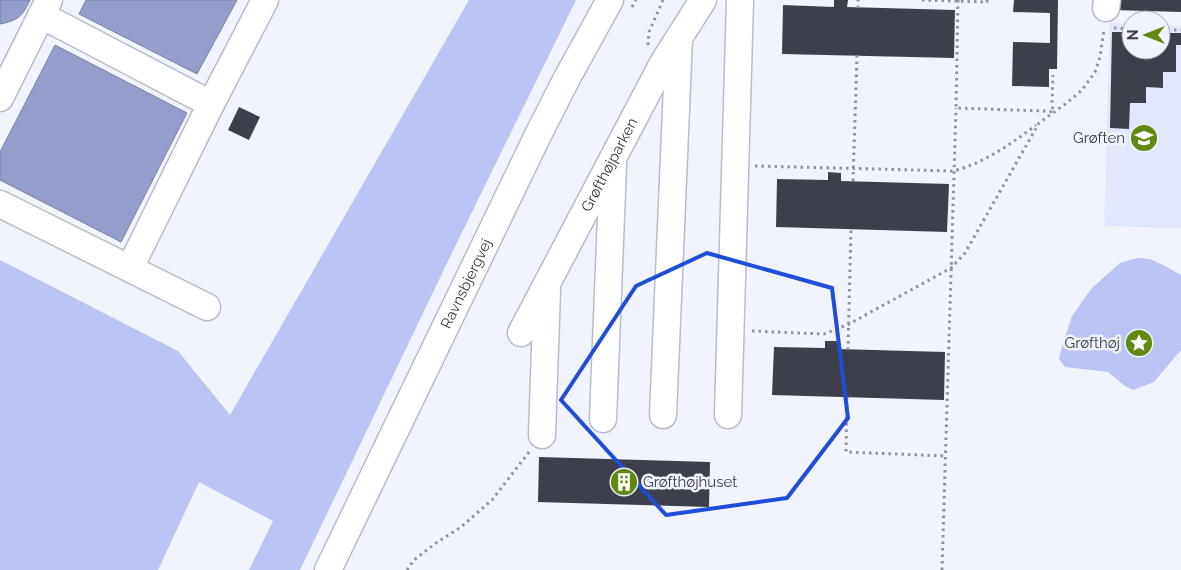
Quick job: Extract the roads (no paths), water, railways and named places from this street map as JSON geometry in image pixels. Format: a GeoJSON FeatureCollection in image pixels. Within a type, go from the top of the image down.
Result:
{"type":"FeatureCollection","features":[{"type":"Feature","properties":{"kind":"street"},"geometry":{"type":"LineString","coordinates":[[130,268],[265,0]]}},
{"type":"Feature","properties":{"kind":"street","name":"Ravnsbjergvej"},"geometry":{"type":"LineString","coordinates":[[328,570],[538,135],[610,0]]}},
{"type":"Feature","properties":{"kind":"street","name":"Grøfthøjparken"},"geometry":{"type":"LineString","coordinates":[[521,333],[663,63],[703,0]]}},
{"type":"Feature","properties":{"kind":"street"},"geometry":{"type":"LineString","coordinates":[[728,415],[740,0]]}},
{"type":"Feature","properties":{"kind":"street"},"geometry":{"type":"LineString","coordinates":[[0,98],[45,8],[211,104]]}},
{"type":"Feature","properties":{"kind":"street"},"geometry":{"type":"LineString","coordinates":[[663,415],[679,37]]}},
{"type":"Feature","properties":{"kind":"street"},"geometry":{"type":"LineString","coordinates":[[602,419],[613,156]]}},
{"type":"Feature","properties":{"kind":"street"},"geometry":{"type":"LineString","coordinates":[[0,204],[207,307]]}},
{"type":"Feature","properties":{"kind":"street"},"geometry":{"type":"LineString","coordinates":[[542,435],[547,282]]}},
{"type":"Feature","properties":{"kind":"place","name":"Grøften"},"geometry":{"type":"Point","coordinates":[1144,138]}},
{"type":"Feature","properties":{"kind":"place","name":"Grøfthøj"},"geometry":{"type":"Point","coordinates":[1139,343]}},
{"type":"Feature","properties":{"kind":"place","name":"Grøfthøjhuset"},"geometry":{"type":"Point","coordinates":[624,482]}}]}
